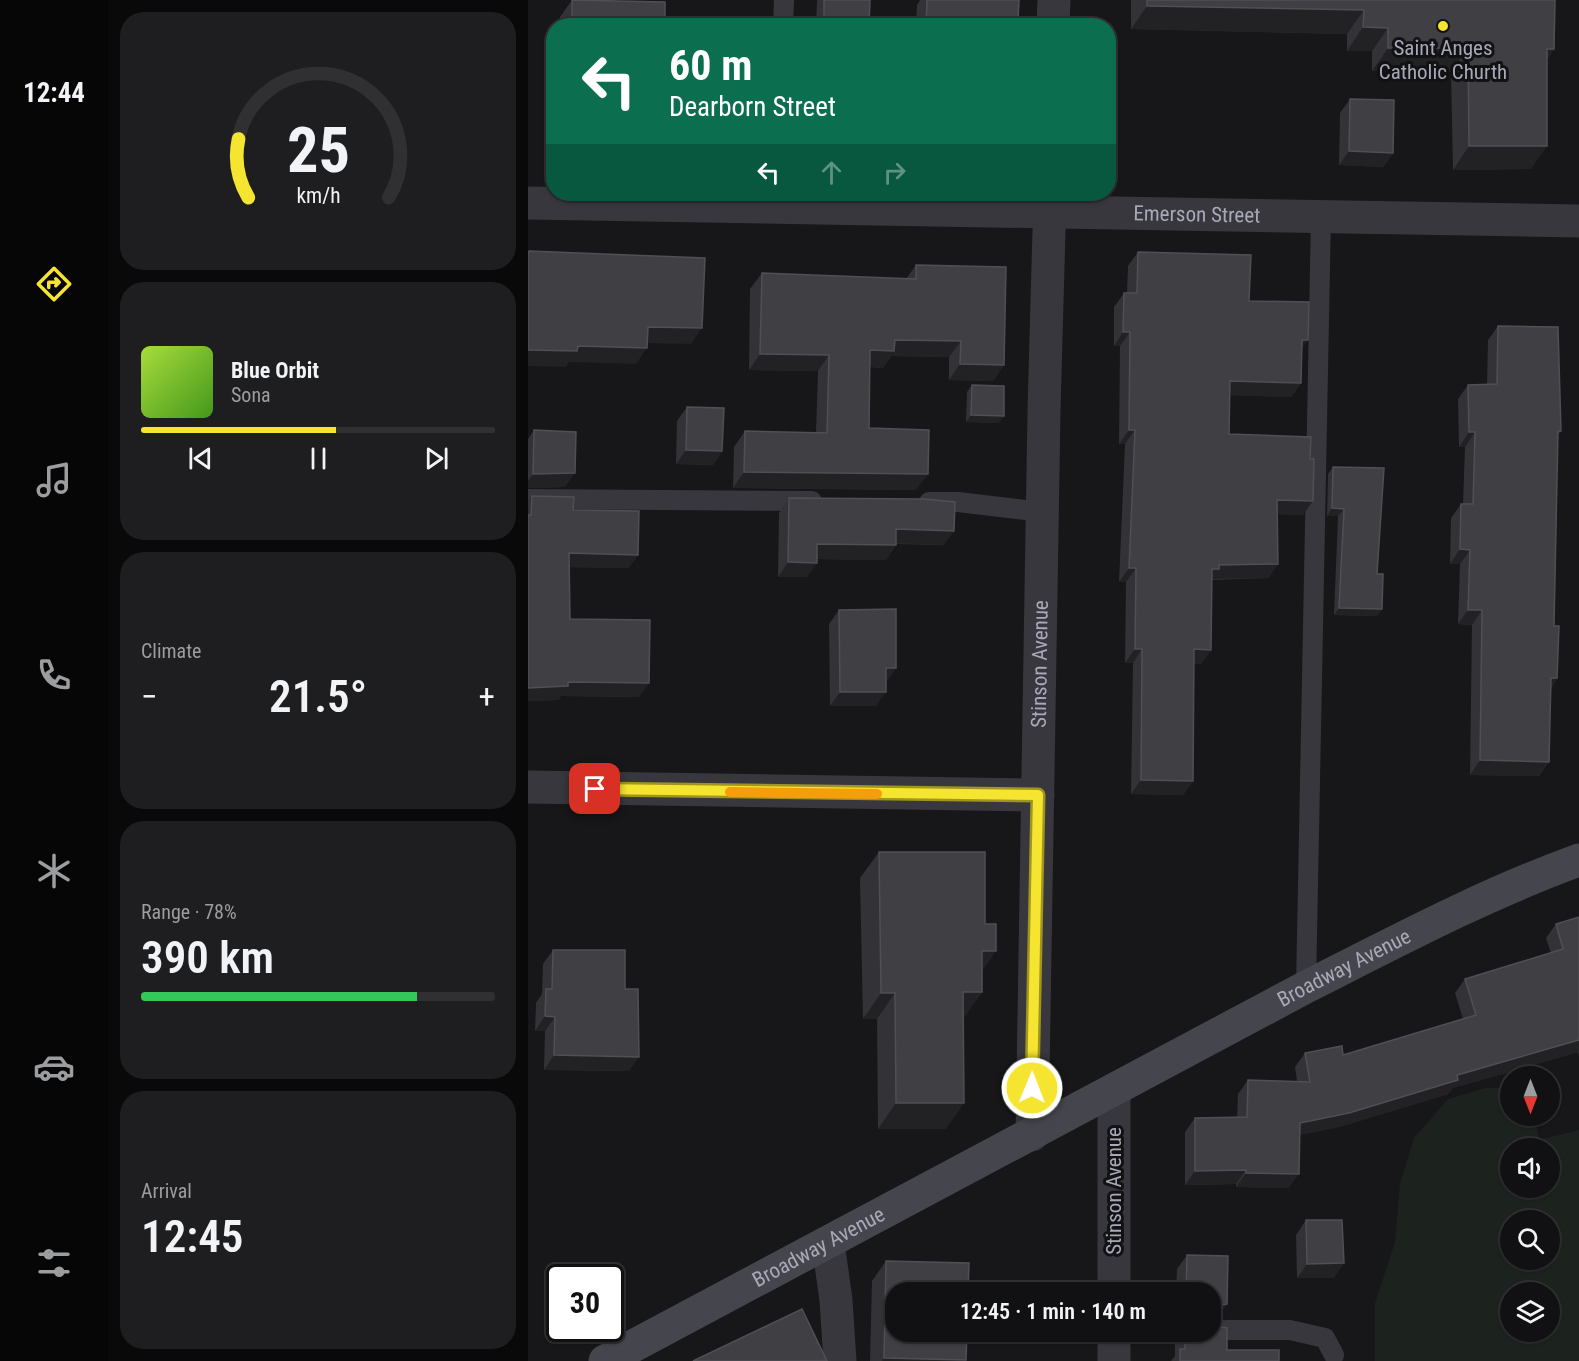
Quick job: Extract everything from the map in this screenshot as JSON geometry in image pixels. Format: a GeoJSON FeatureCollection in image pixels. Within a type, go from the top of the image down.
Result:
{"type":"FeatureCollection","features":[{"type":"Feature","properties":{"kind":"main road","name":"Broadway Avenue"},"geometry":{"type":"LineString","coordinates":[[605,1361],[1306,987],[1547,871],[1579,860]]}},
{"type":"Feature","properties":{"kind":"street"},"geometry":{"type":"LineString","coordinates":[[1053,18],[1054,0]]}},
{"type":"Feature","properties":{"kind":"street","name":"Emerson Street"},"geometry":{"type":"LineString","coordinates":[[528,203],[695,201]]}},
{"type":"Feature","properties":{"kind":"street","name":"Emerson Street"},"geometry":{"type":"LineString","coordinates":[[869,201],[1050,203],[1321,216],[1579,221]]}},
{"type":"Feature","properties":{"kind":"street","name":"Stinson Avenue"},"geometry":{"type":"LineString","coordinates":[[1032,1135],[1042,512],[1050,203]]}},
{"type":"Feature","properties":{"kind":"street"},"geometry":{"type":"LineString","coordinates":[[528,787],[1038,795]]}},
{"type":"Feature","properties":{"kind":"street","name":"Stinson Avenue"},"geometry":{"type":"LineString","coordinates":[[1114,1090],[1114,1282]]}},
{"type":"Feature","properties":{"kind":"street"},"geometry":{"type":"LineString","coordinates":[[828,1243],[836,1300],[840,1361]]}},
{"type":"Feature","properties":{"kind":"lane"},"geometry":{"type":"LineString","coordinates":[[783,18],[784,0]]}},
{"type":"Feature","properties":{"kind":"lane"},"geometry":{"type":"LineString","coordinates":[[1306,987],[1321,216]]}},
{"type":"Feature","properties":{"kind":"lane"},"geometry":{"type":"LineString","coordinates":[[528,499],[830,501]]}},
{"type":"Feature","properties":{"kind":"lane"},"geometry":{"type":"LineString","coordinates":[[911,502],[958,502],[1042,512]]}},
{"type":"Feature","properties":{"kind":"lane"},"geometry":{"type":"LineString","coordinates":[[1221,1330],[1290,1330],[1326,1338],[1334,1354]]}},
{"type":"Feature","properties":{"kind":"shaded area"},"geometry":{"type":"Polygon","coordinates":[[[1486,1088],[1500,1088],[1500,1126],[1537,1126],[1539,1138],[1500,1138],[1500,1198],[1560,1198],[1560,1138],[1547,1138],[1579,1130],[1579,1361],[1375,1361],[1375,1303],[1395,1242],[1400,1184],[1414,1138],[1448,1099],[1486,1088]]]}},
{"type":"Feature","properties":{"kind":"building"},"geometry":{"type":"Polygon","coordinates":[[[572,0],[665,2],[665,18],[572,18],[572,0]]]}},
{"type":"Feature","properties":{"kind":"building"},"geometry":{"type":"Polygon","coordinates":[[[824,0],[870,0],[869,18],[824,18],[824,0]]]}},
{"type":"Feature","properties":{"kind":"building"},"geometry":{"type":"Polygon","coordinates":[[[927,0],[1019,0],[1018,18],[926,18],[927,0]]]}},
{"type":"Feature","properties":{"kind":"building"},"geometry":{"type":"Polygon","coordinates":[[[1147,0],[1555,0],[1554,49],[1547,49],[1547,146],[1469,146],[1468,48],[1388,48],[1388,28],[1363,27],[1364,10],[1147,6],[1147,0]]]}},
{"type":"Feature","properties":{"kind":"building"},"geometry":{"type":"Polygon","coordinates":[[[1350,99],[1394,100],[1393,153],[1349,151],[1350,99]]]}},
{"type":"Feature","properties":{"kind":"building"},"geometry":{"type":"Polygon","coordinates":[[[529,251],[705,258],[702,328],[648,327],[647,348],[578,346],[577,351],[528,350],[529,251]]]}},
{"type":"Feature","properties":{"kind":"building"},"geometry":{"type":"Polygon","coordinates":[[[1138,252],[1251,255],[1249,301],[1309,302],[1308,340],[1302,340],[1301,383],[1230,381],[1229,434],[1311,437],[1310,459],[1314,459],[1313,501],[1277,500],[1278,564],[1219,565],[1219,569],[1212,569],[1211,650],[1194,649],[1193,781],[1141,780],[1142,649],[1135,649],[1136,568],[1129,568],[1135,430],[1129,430],[1130,332],[1123,332],[1124,293],[1137,293],[1138,252]]]}},
{"type":"Feature","properties":{"kind":"building"},"geometry":{"type":"Polygon","coordinates":[[[916,265],[1006,267],[1004,365],[960,364],[961,341],[895,340],[894,351],[870,350],[869,428],[929,430],[928,474],[744,472],[745,431],[827,433],[829,355],[760,354],[762,273],[916,279],[916,265]]]}},
{"type":"Feature","properties":{"kind":"building"},"geometry":{"type":"Polygon","coordinates":[[[1498,326],[1558,327],[1561,431],[1558,431],[1554,626],[1559,626],[1557,678],[1551,678],[1549,762],[1480,760],[1482,610],[1468,610],[1470,550],[1460,549],[1461,504],[1473,504],[1475,432],[1469,432],[1468,385],[1497,384],[1498,326]]]}},
{"type":"Feature","properties":{"kind":"building"},"geometry":{"type":"Polygon","coordinates":[[[972,385],[1004,386],[1004,416],[971,415],[972,385]]]}},
{"type":"Feature","properties":{"kind":"building"},"geometry":{"type":"Polygon","coordinates":[[[687,407],[724,408],[722,451],[686,450],[687,407]]]}},
{"type":"Feature","properties":{"kind":"building"},"geometry":{"type":"Polygon","coordinates":[[[534,430],[576,432],[575,473],[533,474],[534,430]]]}},
{"type":"Feature","properties":{"kind":"building"},"geometry":{"type":"Polygon","coordinates":[[[1333,467],[1384,468],[1377,574],[1383,574],[1382,609],[1339,608],[1344,509],[1332,508],[1333,467]]]}},
{"type":"Feature","properties":{"kind":"building"},"geometry":{"type":"Polygon","coordinates":[[[532,496],[574,497],[573,510],[639,511],[638,555],[569,553],[570,619],[650,620],[649,683],[568,682],[568,686],[528,688],[528,515],[531,515],[532,496]]]}},
{"type":"Feature","properties":{"kind":"building"},"geometry":{"type":"Polygon","coordinates":[[[789,498],[925,499],[955,502],[954,531],[896,529],[896,545],[817,544],[817,563],[788,562],[789,498]]]}},
{"type":"Feature","properties":{"kind":"building"},"geometry":{"type":"Polygon","coordinates":[[[896,609],[896,668],[886,668],[886,692],[840,692],[839,610],[896,609]]]}},
{"type":"Feature","properties":{"kind":"building"},"geometry":{"type":"Polygon","coordinates":[[[879,852],[985,852],[985,924],[996,924],[996,951],[982,951],[982,992],[963,992],[964,1103],[896,1103],[895,993],[881,993],[879,852]]]}},
{"type":"Feature","properties":{"kind":"building"},"geometry":{"type":"Polygon","coordinates":[[[1579,917],[1579,1040],[1457,1075],[1458,1080],[1349,1113],[1300,1123],[1299,1174],[1246,1173],[1246,1170],[1195,1171],[1195,1118],[1247,1117],[1248,1080],[1310,1082],[1305,1053],[1342,1046],[1343,1055],[1476,1015],[1465,979],[1563,949],[1556,924],[1579,917]]]}},
{"type":"Feature","properties":{"kind":"building"},"geometry":{"type":"Polygon","coordinates":[[[553,950],[625,950],[625,989],[638,989],[639,1057],[554,1055],[555,1017],[545,1016],[546,989],[552,989],[553,950]]]}},
{"type":"Feature","properties":{"kind":"building"},"geometry":{"type":"Polygon","coordinates":[[[1306,1220],[1342,1220],[1344,1263],[1307,1264],[1306,1220]]]}},
{"type":"Feature","properties":{"kind":"building"},"geometry":{"type":"Polygon","coordinates":[[[1187,1255],[1228,1256],[1227,1304],[1221,1305],[1221,1282],[1186,1282],[1187,1255]]]}},
{"type":"Feature","properties":{"kind":"building"},"geometry":{"type":"Polygon","coordinates":[[[886,1261],[969,1263],[968,1282],[886,1282],[886,1261]]]}},
{"type":"Feature","properties":{"kind":"building"},"geometry":{"type":"Polygon","coordinates":[[[802,1309],[827,1361],[693,1361],[802,1309]]]}},
{"type":"Feature","properties":{"kind":"building"},"geometry":{"type":"Polygon","coordinates":[[[885,1310],[885,1342],[967,1342],[966,1360],[884,1358],[885,1310]]]}},
{"type":"Feature","properties":{"kind":"building"},"geometry":{"type":"Polygon","coordinates":[[[1221,1327],[1227,1328],[1227,1350],[1279,1350],[1279,1361],[1180,1361],[1180,1349],[1185,1349],[1185,1342],[1221,1342],[1221,1327]]]}},
{"type":"Feature","properties":{"kind":"slow traffic"},"geometry":{"type":"LineString","coordinates":[[730,792],[877,794]]}},
{"type":"Feature","properties":{"kind":"place","name":"Saint Anges Catholic Churth"},"geometry":{"type":"Point","coordinates":[1443,26]}},
{"type":"Feature","properties":{"kind":"route"},"geometry":{"type":"LineString","coordinates":[[595,789],[1038,795],[1032,1088]]}}]}
